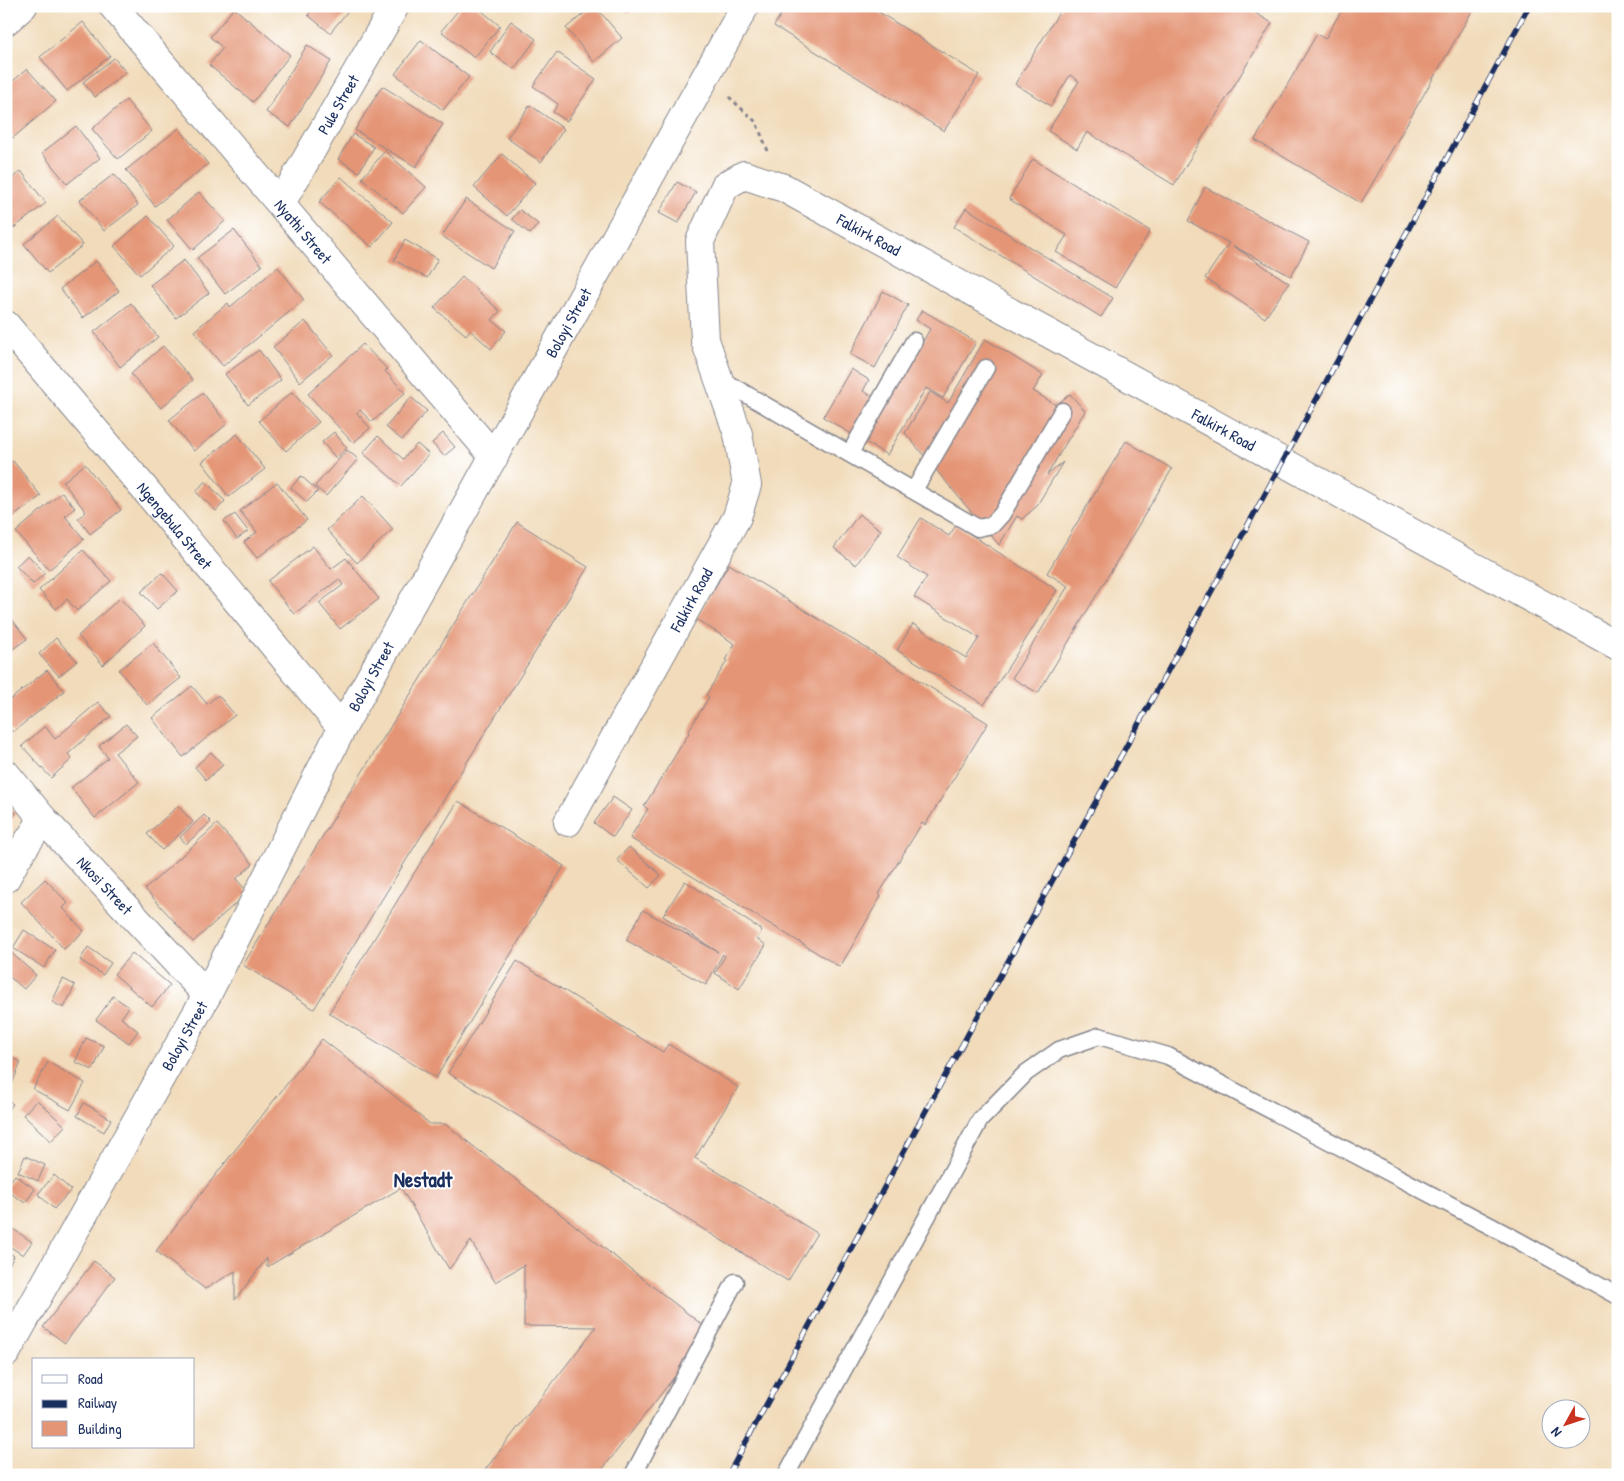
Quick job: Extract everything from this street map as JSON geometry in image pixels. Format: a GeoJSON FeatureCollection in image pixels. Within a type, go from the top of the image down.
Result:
{"type":"FeatureCollection","features":[{"type":"Feature","properties":{"kind":"street"},"geometry":{"type":"LineString","coordinates":[[6,21],[23,6]]}},
{"type":"Feature","properties":{"kind":"street","name":"Nyathi Street"},"geometry":{"type":"LineString","coordinates":[[113,6],[494,457]]}},
{"type":"Feature","properties":{"kind":"street","name":"Pule Street"},"geometry":{"type":"LineString","coordinates":[[281,203],[395,6]]}},
{"type":"Feature","properties":{"kind":"street","name":"Boloyi Street"},"geometry":{"type":"LineString","coordinates":[[6,1353],[207,995],[342,728],[745,6]]}},
{"type":"Feature","properties":{"kind":"street","name":"Falkirk Road"},"geometry":{"type":"LineString","coordinates":[[568,822],[737,517],[747,485],[738,434],[705,340],[700,242],[726,186],[744,175],[784,188],[1618,646]]}},
{"type":"Feature","properties":{"kind":"street","name":"Ngengebula Street"},"geometry":{"type":"LineString","coordinates":[[6,325],[342,728]]}},
{"type":"Feature","properties":{"kind":"street","name":"Nkosi Street"},"geometry":{"type":"LineString","coordinates":[[6,774],[43,819],[207,995]]}},
{"type":"Feature","properties":{"kind":"street"},"geometry":{"type":"LineString","coordinates":[[6,878],[43,819]]}},
{"type":"Feature","properties":{"kind":"lane"},"geometry":{"type":"LineString","coordinates":[[850,453],[914,341]]}},
{"type":"Feature","properties":{"kind":"lane"},"geometry":{"type":"LineString","coordinates":[[914,490],[986,368]]}},
{"type":"Feature","properties":{"kind":"lane"},"geometry":{"type":"LineString","coordinates":[[718,378],[978,528],[992,525],[1002,514],[1062,412]]}},
{"type":"Feature","properties":{"kind":"lane"},"geometry":{"type":"LineString","coordinates":[[786,1475],[980,1120],[1026,1074],[1060,1050],[1099,1036],[1168,1056],[1508,1235],[1618,1296]]}},
{"type":"Feature","properties":{"kind":"lane"},"geometry":{"type":"LineString","coordinates":[[633,1475],[735,1282]]}},
{"type":"Feature","properties":{"kind":"path"},"geometry":{"type":"LineString","coordinates":[[706,76],[756,122],[784,188]]}},
{"type":"Feature","properties":{"kind":"building"},"geometry":{"type":"Polygon","coordinates":[[[315,6],[352,6],[330,33],[308,15],[315,6]]]}},
{"type":"Feature","properties":{"kind":"building"},"geometry":{"type":"Polygon","coordinates":[[[462,6],[476,6],[500,26],[474,58],[441,31],[462,6]]]}},
{"type":"Feature","properties":{"kind":"building"},"geometry":{"type":"Polygon","coordinates":[[[593,6],[622,38],[594,62],[566,28],[593,6]]]}},
{"type":"Feature","properties":{"kind":"building"},"geometry":{"type":"Polygon","coordinates":[[[618,6],[633,6],[629,13],[618,6]]]}},
{"type":"Feature","properties":{"kind":"building"},"geometry":{"type":"Polygon","coordinates":[[[786,6],[869,6],[979,75],[944,131],[774,26],[786,6]]]}},
{"type":"Feature","properties":{"kind":"building"},"geometry":{"type":"Polygon","coordinates":[[[1063,6],[1244,6],[1272,23],[1174,185],[1087,132],[1077,149],[1048,131],[1079,81],[1070,75],[1051,106],[1015,84],[1063,6]]]}},
{"type":"Feature","properties":{"kind":"building"},"geometry":{"type":"Polygon","coordinates":[[[1344,6],[1475,6],[1361,203],[1255,140],[1317,34],[1325,39],[1344,6]]]}},
{"type":"Feature","properties":{"kind":"building"},"geometry":{"type":"Polygon","coordinates":[[[234,8],[290,55],[253,102],[209,65],[223,48],[210,37],[234,8]]]}},
{"type":"Feature","properties":{"kind":"building"},"geometry":{"type":"Polygon","coordinates":[[[511,21],[536,39],[514,69],[490,52],[511,21]]]}},
{"type":"Feature","properties":{"kind":"building"},"geometry":{"type":"Polygon","coordinates":[[[83,22],[110,56],[67,91],[40,57],[83,22]]]}},
{"type":"Feature","properties":{"kind":"building"},"geometry":{"type":"Polygon","coordinates":[[[421,40],[469,77],[443,110],[395,74],[421,40]]]}},
{"type":"Feature","properties":{"kind":"building"},"geometry":{"type":"Polygon","coordinates":[[[307,45],[331,61],[290,127],[266,112],[307,45]]]}},
{"type":"Feature","properties":{"kind":"building"},"geometry":{"type":"Polygon","coordinates":[[[557,52],[596,79],[567,121],[553,112],[558,104],[533,86],[557,52]]]}},
{"type":"Feature","properties":{"kind":"building"},"geometry":{"type":"Polygon","coordinates":[[[114,58],[126,72],[95,97],[83,82],[114,58]]]}},
{"type":"Feature","properties":{"kind":"building"},"geometry":{"type":"Polygon","coordinates":[[[27,69],[56,101],[13,138],[6,130],[6,87],[27,69]]]}},
{"type":"Feature","properties":{"kind":"building"},"geometry":{"type":"Polygon","coordinates":[[[382,86],[443,124],[416,167],[355,130],[382,86]]]}},
{"type":"Feature","properties":{"kind":"building"},"geometry":{"type":"Polygon","coordinates":[[[126,100],[152,131],[118,159],[92,129],[126,100]]]}},
{"type":"Feature","properties":{"kind":"building"},"geometry":{"type":"Polygon","coordinates":[[[530,105],[564,129],[541,162],[507,138],[530,105]]]}},
{"type":"Feature","properties":{"kind":"building"},"geometry":{"type":"Polygon","coordinates":[[[76,126],[100,158],[67,184],[42,153],[76,126]]]}},
{"type":"Feature","properties":{"kind":"building"},"geometry":{"type":"Polygon","coordinates":[[[179,128],[208,164],[155,206],[126,170],[179,128]]]}},
{"type":"Feature","properties":{"kind":"building"},"geometry":{"type":"Polygon","coordinates":[[[353,134],[374,147],[359,172],[338,159],[353,134]]]}},
{"type":"Feature","properties":{"kind":"building"},"geometry":{"type":"Polygon","coordinates":[[[385,151],[426,187],[403,213],[362,178],[385,151]]]}},
{"type":"Feature","properties":{"kind":"building"},"geometry":{"type":"Polygon","coordinates":[[[502,154],[535,183],[507,216],[474,187],[502,154]]]}},
{"type":"Feature","properties":{"kind":"building"},"geometry":{"type":"Polygon","coordinates":[[[1033,159],[1150,231],[1115,288],[1056,252],[1067,235],[1009,199],[1033,159]]]}},
{"type":"Feature","properties":{"kind":"building"},"geometry":{"type":"Polygon","coordinates":[[[21,171],[46,203],[14,228],[6,218],[6,183],[21,171]]]}},
{"type":"Feature","properties":{"kind":"building"},"geometry":{"type":"Polygon","coordinates":[[[114,174],[138,205],[104,231],[80,200],[114,174]]]}},
{"type":"Feature","properties":{"kind":"building"},"geometry":{"type":"Polygon","coordinates":[[[341,177],[393,222],[372,247],[319,202],[341,177]]]}},
{"type":"Feature","properties":{"kind":"building"},"geometry":{"type":"Polygon","coordinates":[[[677,182],[696,192],[678,223],[659,213],[677,182]]]}},
{"type":"Feature","properties":{"kind":"building"},"geometry":{"type":"Polygon","coordinates":[[[1205,187],[1309,242],[1291,276],[1233,246],[1289,283],[1265,318],[1205,278],[1229,243],[1188,221],[1205,187]]]}},
{"type":"Feature","properties":{"kind":"building"},"geometry":{"type":"Polygon","coordinates":[[[199,192],[225,221],[193,250],[167,220],[199,192]]]}},
{"type":"Feature","properties":{"kind":"building"},"geometry":{"type":"Polygon","coordinates":[[[466,199],[515,231],[491,268],[442,236],[466,199]]]}},
{"type":"Feature","properties":{"kind":"building"},"geometry":{"type":"Polygon","coordinates":[[[966,208],[1113,298],[1101,317],[954,227],[966,208]]]}},
{"type":"Feature","properties":{"kind":"building"},"geometry":{"type":"Polygon","coordinates":[[[520,210],[538,224],[530,234],[512,219],[520,210]]]}},
{"type":"Feature","properties":{"kind":"building"},"geometry":{"type":"Polygon","coordinates":[[[58,216],[83,245],[48,273],[24,244],[58,216]]]}},
{"type":"Feature","properties":{"kind":"building"},"geometry":{"type":"Polygon","coordinates":[[[148,216],[174,246],[140,275],[114,246],[148,216]]]}},
{"type":"Feature","properties":{"kind":"building"},"geometry":{"type":"Polygon","coordinates":[[[234,230],[262,266],[225,294],[197,258],[234,230]]]}},
{"type":"Feature","properties":{"kind":"building"},"geometry":{"type":"Polygon","coordinates":[[[405,240],[438,259],[427,278],[394,260],[405,240]]]}},
{"type":"Feature","properties":{"kind":"building"},"geometry":{"type":"Polygon","coordinates":[[[184,260],[209,293],[176,318],[150,285],[184,260]]]}},
{"type":"Feature","properties":{"kind":"building"},"geometry":{"type":"Polygon","coordinates":[[[96,261],[119,291],[83,318],[60,289],[96,261]]]}},
{"type":"Feature","properties":{"kind":"building"},"geometry":{"type":"Polygon","coordinates":[[[278,267],[304,300],[223,366],[194,331],[228,303],[230,307],[278,267]]]}},
{"type":"Feature","properties":{"kind":"building"},"geometry":{"type":"Polygon","coordinates":[[[462,277],[500,311],[492,320],[506,331],[491,349],[470,330],[466,335],[434,308],[462,277]]]}},
{"type":"Feature","properties":{"kind":"building"},"geometry":{"type":"Polygon","coordinates":[[[883,291],[908,305],[875,368],[850,354],[883,291]]]}},
{"type":"Feature","properties":{"kind":"building"},"geometry":{"type":"Polygon","coordinates":[[[131,303],[158,337],[120,367],[94,332],[131,303]]]}},
{"type":"Feature","properties":{"kind":"building"},"geometry":{"type":"Polygon","coordinates":[[[922,310],[976,342],[943,398],[926,388],[887,455],[823,417],[851,369],[869,380],[863,391],[887,405],[930,329],[916,320],[922,310]]]}},
{"type":"Feature","properties":{"kind":"building"},"geometry":{"type":"Polygon","coordinates":[[[305,321],[333,355],[300,382],[273,347],[305,321]]]}},
{"type":"Feature","properties":{"kind":"building"},"geometry":{"type":"Polygon","coordinates":[[[985,339],[1043,375],[1033,391],[1056,405],[1070,394],[1085,411],[1047,475],[1063,462],[1036,507],[1022,519],[1017,516],[999,545],[905,433],[930,392],[948,403],[985,339]]]}},
{"type":"Feature","properties":{"kind":"building"},"geometry":{"type":"Polygon","coordinates":[[[363,344],[387,369],[385,371],[405,393],[372,422],[360,410],[357,413],[370,428],[353,443],[308,394],[363,344]]]}},
{"type":"Feature","properties":{"kind":"building"},"geometry":{"type":"Polygon","coordinates":[[[163,346],[193,380],[161,408],[131,374],[163,346]]]}},
{"type":"Feature","properties":{"kind":"building"},"geometry":{"type":"Polygon","coordinates":[[[259,350],[281,380],[248,405],[225,374],[259,350]]]}},
{"type":"Feature","properties":{"kind":"building"},"geometry":{"type":"Polygon","coordinates":[[[292,392],[319,422],[286,451],[259,421],[292,392]]]}},
{"type":"Feature","properties":{"kind":"building"},"geometry":{"type":"Polygon","coordinates":[[[203,393],[227,424],[194,451],[169,420],[203,393]]]}},
{"type":"Feature","properties":{"kind":"building"},"geometry":{"type":"Polygon","coordinates":[[[411,397],[427,411],[402,440],[386,427],[411,397]]]}},
{"type":"Feature","properties":{"kind":"building"},"geometry":{"type":"Polygon","coordinates":[[[334,432],[347,448],[336,458],[322,442],[334,432]]]}},
{"type":"Feature","properties":{"kind":"building"},"geometry":{"type":"Polygon","coordinates":[[[443,433],[455,447],[444,456],[432,443],[443,433]]]}},
{"type":"Feature","properties":{"kind":"building"},"geometry":{"type":"Polygon","coordinates":[[[237,434],[265,469],[229,497],[202,462],[237,434]]]}},
{"type":"Feature","properties":{"kind":"building"},"geometry":{"type":"Polygon","coordinates":[[[378,436],[403,459],[417,444],[429,454],[401,486],[363,453],[378,436]]]}},
{"type":"Feature","properties":{"kind":"building"},"geometry":{"type":"Polygon","coordinates":[[[1126,441],[1172,469],[1038,693],[1012,678],[1068,586],[1047,573],[1126,441]]]}},
{"type":"Feature","properties":{"kind":"building"},"geometry":{"type":"Polygon","coordinates":[[[347,450],[358,459],[326,496],[315,486],[347,450]]]}},
{"type":"Feature","properties":{"kind":"building"},"geometry":{"type":"Polygon","coordinates":[[[13,461],[41,496],[6,522],[6,466],[13,461]]]}},
{"type":"Feature","properties":{"kind":"building"},"geometry":{"type":"Polygon","coordinates":[[[85,464],[121,510],[90,534],[78,518],[86,512],[63,482],[85,464]]]}},
{"type":"Feature","properties":{"kind":"building"},"geometry":{"type":"Polygon","coordinates":[[[301,476],[318,491],[307,502],[291,488],[301,476]]]}},
{"type":"Feature","properties":{"kind":"building"},"geometry":{"type":"Polygon","coordinates":[[[205,481],[225,501],[216,511],[196,492],[205,481]]]}},
{"type":"Feature","properties":{"kind":"building"},"geometry":{"type":"Polygon","coordinates":[[[277,482],[307,520],[257,558],[244,542],[257,532],[240,511],[277,482]]]}},
{"type":"Feature","properties":{"kind":"building"},"geometry":{"type":"Polygon","coordinates":[[[62,492],[75,508],[65,516],[84,539],[49,570],[16,532],[62,492]]]}},
{"type":"Feature","properties":{"kind":"building"},"geometry":{"type":"Polygon","coordinates":[[[363,496],[393,529],[357,563],[327,530],[363,496]]]}},
{"type":"Feature","properties":{"kind":"building"},"geometry":{"type":"Polygon","coordinates":[[[235,514],[248,531],[237,539],[224,521],[235,514]]]}},
{"type":"Feature","properties":{"kind":"building"},"geometry":{"type":"Polygon","coordinates":[[[859,514],[881,530],[856,565],[834,548],[859,514]]]}},
{"type":"Feature","properties":{"kind":"building"},"geometry":{"type":"Polygon","coordinates":[[[921,518],[949,536],[956,525],[1057,590],[984,705],[897,650],[913,624],[966,658],[979,638],[914,597],[927,577],[897,557],[921,518]]]}},
{"type":"Feature","properties":{"kind":"building"},"geometry":{"type":"Polygon","coordinates":[[[517,522],[588,567],[314,1009],[243,965],[517,522]]]}},
{"type":"Feature","properties":{"kind":"building"},"geometry":{"type":"Polygon","coordinates":[[[313,546],[331,569],[346,558],[379,599],[340,629],[319,603],[343,585],[339,579],[294,614],[268,581],[313,546]]]}},
{"type":"Feature","properties":{"kind":"building"},"geometry":{"type":"Polygon","coordinates":[[[83,550],[111,581],[77,611],[67,599],[56,609],[39,590],[83,550]]]}},
{"type":"Feature","properties":{"kind":"building"},"geometry":{"type":"Polygon","coordinates":[[[28,555],[45,573],[33,584],[16,566],[28,555]]]}},
{"type":"Feature","properties":{"kind":"building"},"geometry":{"type":"Polygon","coordinates":[[[729,564],[988,723],[925,825],[922,823],[879,894],[881,896],[840,967],[630,838],[648,809],[644,806],[689,733],[709,697],[706,695],[735,644],[696,619],[729,564]]]}},
{"type":"Feature","properties":{"kind":"building"},"geometry":{"type":"Polygon","coordinates":[[[162,573],[178,591],[157,609],[141,592],[162,573]]]}},
{"type":"Feature","properties":{"kind":"building"},"geometry":{"type":"Polygon","coordinates":[[[120,598],[145,626],[103,665],[78,636],[120,598]]]}},
{"type":"Feature","properties":{"kind":"building"},"geometry":{"type":"Polygon","coordinates":[[[8,614],[27,639],[10,651],[6,647],[6,616],[8,614]]]}},
{"type":"Feature","properties":{"kind":"building"},"geometry":{"type":"Polygon","coordinates":[[[56,638],[77,661],[59,676],[39,654],[56,638]]]}},
{"type":"Feature","properties":{"kind":"building"},"geometry":{"type":"Polygon","coordinates":[[[153,643],[181,678],[147,705],[119,670],[153,643]]]}},
{"type":"Feature","properties":{"kind":"building"},"geometry":{"type":"Polygon","coordinates":[[[47,670],[64,691],[13,732],[6,725],[6,703],[47,670]]]}},
{"type":"Feature","properties":{"kind":"building"},"geometry":{"type":"Polygon","coordinates":[[[192,686],[207,704],[218,695],[235,715],[183,757],[152,718],[192,686]]]}},
{"type":"Feature","properties":{"kind":"building"},"geometry":{"type":"Polygon","coordinates":[[[98,702],[111,716],[68,754],[72,759],[51,778],[22,746],[45,726],[55,739],[98,702]]]}},
{"type":"Feature","properties":{"kind":"building"},"geometry":{"type":"Polygon","coordinates":[[[126,724],[137,736],[115,753],[139,782],[95,818],[71,788],[108,758],[99,746],[126,724]]]}},
{"type":"Feature","properties":{"kind":"building"},"geometry":{"type":"Polygon","coordinates":[[[211,752],[223,765],[206,780],[195,767],[211,752]]]}},
{"type":"Feature","properties":{"kind":"building"},"geometry":{"type":"Polygon","coordinates":[[[613,797],[632,810],[613,837],[594,823],[613,797]]]}},
{"type":"Feature","properties":{"kind":"building"},"geometry":{"type":"Polygon","coordinates":[[[458,801],[564,866],[436,1078],[329,1013],[458,801]]]}},
{"type":"Feature","properties":{"kind":"building"},"geometry":{"type":"Polygon","coordinates":[[[178,806],[193,822],[162,850],[147,834],[178,806]]]}},
{"type":"Feature","properties":{"kind":"building"},"geometry":{"type":"Polygon","coordinates":[[[6,807],[16,813],[6,828],[6,807]]]}},
{"type":"Feature","properties":{"kind":"building"},"geometry":{"type":"Polygon","coordinates":[[[204,815],[211,822],[186,844],[180,837],[204,815]]]}},
{"type":"Feature","properties":{"kind":"building"},"geometry":{"type":"Polygon","coordinates":[[[217,824],[253,864],[236,879],[248,892],[193,942],[145,889],[217,824]]]}},
{"type":"Feature","properties":{"kind":"building"},"geometry":{"type":"Polygon","coordinates":[[[629,847],[661,875],[649,888],[617,860],[629,847]]]}},
{"type":"Feature","properties":{"kind":"building"},"geometry":{"type":"Polygon","coordinates":[[[45,879],[68,903],[63,908],[84,931],[64,949],[21,902],[45,879]]]}},
{"type":"Feature","properties":{"kind":"building"},"geometry":{"type":"Polygon","coordinates":[[[685,881],[762,930],[757,939],[766,945],[739,989],[715,973],[725,956],[723,954],[706,985],[626,940],[643,910],[718,952],[663,916],[685,881]]]}},
{"type":"Feature","properties":{"kind":"building"},"geometry":{"type":"Polygon","coordinates":[[[24,930],[55,950],[44,968],[13,948],[24,930]]]}},
{"type":"Feature","properties":{"kind":"building"},"geometry":{"type":"Polygon","coordinates":[[[88,947],[111,963],[103,975],[80,960],[88,947]]]}},
{"type":"Feature","properties":{"kind":"building"},"geometry":{"type":"Polygon","coordinates":[[[6,948],[36,975],[24,989],[6,974],[6,948]]]}},
{"type":"Feature","properties":{"kind":"building"},"geometry":{"type":"Polygon","coordinates":[[[132,953],[170,985],[152,1007],[114,974],[132,953]]]}},
{"type":"Feature","properties":{"kind":"building"},"geometry":{"type":"Polygon","coordinates":[[[517,961],[663,1052],[668,1044],[738,1087],[695,1158],[817,1233],[788,1281],[448,1073],[517,961]]]}},
{"type":"Feature","properties":{"kind":"building"},"geometry":{"type":"Polygon","coordinates":[[[63,979],[75,985],[64,1008],[52,1002],[63,979]]]}},
{"type":"Feature","properties":{"kind":"building"},"geometry":{"type":"Polygon","coordinates":[[[113,996],[129,1007],[121,1018],[138,1031],[129,1043],[96,1020],[113,996]]]}},
{"type":"Feature","properties":{"kind":"building"},"geometry":{"type":"Polygon","coordinates":[[[86,1038],[104,1046],[93,1070],[75,1062],[86,1038]]]}},
{"type":"Feature","properties":{"kind":"building"},"geometry":{"type":"Polygon","coordinates":[[[322,1039],[430,1124],[445,1124],[710,1331],[598,1475],[481,1475],[596,1327],[524,1326],[524,1265],[495,1282],[471,1241],[449,1269],[401,1188],[267,1267],[267,1258],[235,1300],[235,1271],[205,1289],[156,1251],[322,1039]]]}},
{"type":"Feature","properties":{"kind":"building"},"geometry":{"type":"Polygon","coordinates":[[[8,1056],[21,1062],[12,1084],[6,1082],[6,1060],[8,1056]]]}},
{"type":"Feature","properties":{"kind":"building"},"geometry":{"type":"Polygon","coordinates":[[[48,1062],[85,1083],[70,1110],[33,1089],[48,1062]]]}},
{"type":"Feature","properties":{"kind":"building"},"geometry":{"type":"Polygon","coordinates":[[[6,1099],[13,1104],[6,1113],[6,1099]]]}},
{"type":"Feature","properties":{"kind":"building"},"geometry":{"type":"Polygon","coordinates":[[[37,1100],[65,1126],[51,1141],[23,1115],[37,1100]]]}},
{"type":"Feature","properties":{"kind":"building"},"geometry":{"type":"Polygon","coordinates":[[[84,1103],[111,1119],[104,1132],[77,1116],[84,1103]]]}},
{"type":"Feature","properties":{"kind":"building"},"geometry":{"type":"Polygon","coordinates":[[[25,1156],[45,1165],[38,1181],[18,1172],[25,1156]]]}},
{"type":"Feature","properties":{"kind":"building"},"geometry":{"type":"Polygon","coordinates":[[[15,1175],[35,1189],[25,1203],[6,1190],[6,1187],[15,1175]]]}},
{"type":"Feature","properties":{"kind":"building"},"geometry":{"type":"Polygon","coordinates":[[[54,1175],[71,1190],[54,1209],[38,1194],[54,1175]]]}},
{"type":"Feature","properties":{"kind":"building"},"geometry":{"type":"Polygon","coordinates":[[[6,1224],[32,1242],[23,1255],[6,1244],[6,1224]]]}},
{"type":"Feature","properties":{"kind":"building"},"geometry":{"type":"Polygon","coordinates":[[[6,1251],[14,1256],[6,1271],[6,1251]]]}},
{"type":"Feature","properties":{"kind":"building"},"geometry":{"type":"Polygon","coordinates":[[[94,1261],[115,1277],[65,1343],[43,1327],[94,1261]]]}},
{"type":"Feature","properties":{"kind":"railway"},"geometry":{"type":"LineString","coordinates":[[728,1475],[1282,463],[1529,6]]}},
{"type":"Feature","properties":{"kind":"district","name":"Nestadt"},"geometry":{"type":"Point","coordinates":[423,1180]}}]}
